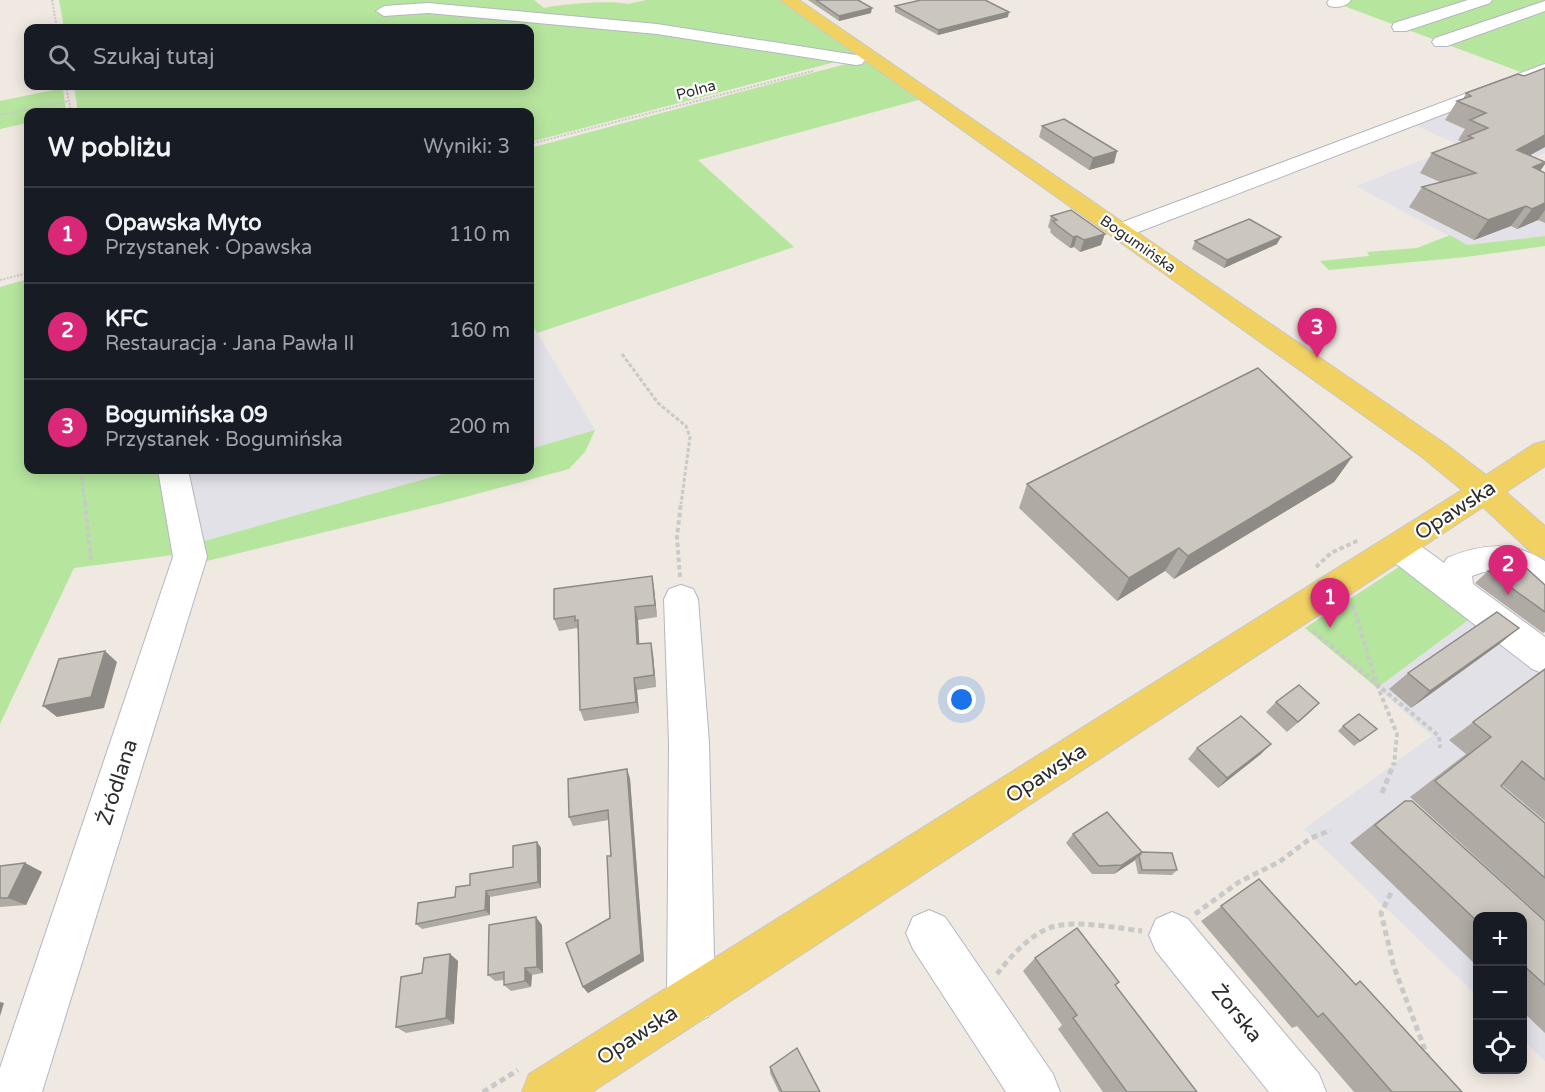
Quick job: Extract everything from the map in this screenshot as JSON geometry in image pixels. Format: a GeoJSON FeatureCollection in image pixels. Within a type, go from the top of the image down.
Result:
{"type":"FeatureCollection","features":[{"type":"Feature","properties":{"kind":"main road","name":"Bogumińska"},"geometry":{"type":"LineString","coordinates":[[788,0],[1372,407],[1485,491],[1545,545]]}},
{"type":"Feature","properties":{"kind":"main road","name":"Opawska"},"geometry":{"type":"LineString","coordinates":[[547,1092],[1545,452]]}},
{"type":"Feature","properties":{"kind":"street"},"geometry":{"type":"LineString","coordinates":[[1400,27],[1484,0]]}},
{"type":"Feature","properties":{"kind":"street"},"geometry":{"type":"LineString","coordinates":[[1441,42],[1545,6]]}},
{"type":"Feature","properties":{"kind":"street"},"geometry":{"type":"LineString","coordinates":[[384,10],[428,8],[657,29],[856,60]]}},
{"type":"Feature","properties":{"kind":"street"},"geometry":{"type":"LineString","coordinates":[[1120,231],[1545,69]]}},
{"type":"Feature","properties":{"kind":"street","name":"Źródlana"},"geometry":{"type":"LineString","coordinates":[[17,1092],[190,557],[174,474]]}},
{"type":"Feature","properties":{"kind":"street"},"geometry":{"type":"LineString","coordinates":[[1398,547],[1544,656]]}},
{"type":"Feature","properties":{"kind":"street"},"geometry":{"type":"LineString","coordinates":[[1456,590],[1455,574],[1459,567],[1490,557],[1506,556],[1526,564],[1545,580]]}},
{"type":"Feature","properties":{"kind":"street"},"geometry":{"type":"LineString","coordinates":[[681,599],[689,743],[691,1000]]}},
{"type":"Feature","properties":{"kind":"street"},"geometry":{"type":"LineString","coordinates":[[929,933],[1035,1092]]}},
{"type":"Feature","properties":{"kind":"street","name":"Żorska"},"geometry":{"type":"LineString","coordinates":[[1172,935],[1301,1092]]}},
{"type":"Feature","properties":{"kind":"path"},"geometry":{"type":"LineString","coordinates":[[52,0],[56,24]]}},
{"type":"Feature","properties":{"kind":"path","name":"Polna"},"geometry":{"type":"LineString","coordinates":[[534,143],[856,60]]}},
{"type":"Feature","properties":{"kind":"path"},"geometry":{"type":"LineString","coordinates":[[67,90],[70,108]]}},
{"type":"Feature","properties":{"kind":"path"},"geometry":{"type":"LineString","coordinates":[[34,108],[69,101]]}},
{"type":"Feature","properties":{"kind":"path"},"geometry":{"type":"LineString","coordinates":[[0,115],[24,110]]}},
{"type":"Feature","properties":{"kind":"path"},"geometry":{"type":"LineString","coordinates":[[0,280],[24,274]]}},
{"type":"Feature","properties":{"kind":"path"},"geometry":{"type":"LineString","coordinates":[[622,354],[653,396],[674,419],[686,426],[690,437],[677,537],[681,599]]}},
{"type":"Feature","properties":{"kind":"path"},"geometry":{"type":"LineString","coordinates":[[81,474],[91,563]]}},
{"type":"Feature","properties":{"kind":"path"},"geometry":{"type":"LineString","coordinates":[[1346,581],[1377,685],[1397,734],[1394,766],[1382,793]]}},
{"type":"Feature","properties":{"kind":"path"},"geometry":{"type":"LineString","coordinates":[[1294,615],[1439,736],[1440,748]]}},
{"type":"Feature","properties":{"kind":"path"},"geometry":{"type":"LineString","coordinates":[[977,1004],[1006,961],[1050,928],[1097,926],[1172,935],[1207,903],[1239,882],[1280,862],[1311,838],[1331,830]]}},
{"type":"Feature","properties":{"kind":"path"},"geometry":{"type":"LineString","coordinates":[[1391,893],[1381,913],[1394,968],[1430,1061]]}},
{"type":"Feature","properties":{"kind":"shaded area"},"geometry":{"type":"Polygon","coordinates":[[[1545,71],[1545,153],[1513,168],[1545,183],[1545,236],[1466,245],[1356,186],[1459,145],[1410,123],[1545,71]]]}},
{"type":"Feature","properties":{"kind":"shaded area"},"geometry":{"type":"Polygon","coordinates":[[[534,328],[595,430],[534,448],[534,328]]]}},
{"type":"Feature","properties":{"kind":"shaded area"},"geometry":{"type":"Polygon","coordinates":[[[188,474],[443,474],[201,542],[188,474]]]}},
{"type":"Feature","properties":{"kind":"shaded area"},"geometry":{"type":"Polygon","coordinates":[[[1475,615],[1545,670],[1545,1061],[1527,1044],[1527,912],[1473,912],[1473,992],[1304,829],[1432,736],[1377,688],[1475,615]]]}},
{"type":"Feature","properties":{"kind":"green space"},"geometry":{"type":"Polygon","coordinates":[[[59,0],[534,0],[544,8],[587,3],[628,4],[646,0],[779,0],[858,56],[534,141],[534,108],[77,108],[75,90],[534,90],[534,24],[63,24],[59,0]]]}},
{"type":"Feature","properties":{"kind":"green space"},"geometry":{"type":"Polygon","coordinates":[[[1328,0],[1545,0],[1545,67],[1526,74],[1328,0]]]}},
{"type":"Feature","properties":{"kind":"green space"},"geometry":{"type":"Polygon","coordinates":[[[865,59],[922,99],[698,160],[794,247],[537,333],[534,328],[534,147],[865,59]]]}},
{"type":"Feature","properties":{"kind":"green space"},"geometry":{"type":"Polygon","coordinates":[[[63,90],[66,108],[24,108],[24,124],[0,129],[0,101],[63,90]]]}},
{"type":"Feature","properties":{"kind":"green space"},"geometry":{"type":"Polygon","coordinates":[[[1450,235],[1467,245],[1545,236],[1545,246],[1466,257],[1329,270],[1320,261],[1369,256],[1367,252],[1417,248],[1450,235]]]}},
{"type":"Feature","properties":{"kind":"green space"},"geometry":{"type":"Polygon","coordinates":[[[24,280],[24,474],[160,474],[173,555],[74,568],[0,724],[0,287],[24,280]]]}},
{"type":"Feature","properties":{"kind":"green space"},"geometry":{"type":"Polygon","coordinates":[[[595,430],[585,452],[569,469],[443,503],[203,562],[201,542],[443,474],[534,474],[534,448],[595,430]]]}},
{"type":"Feature","properties":{"kind":"green space"},"geometry":{"type":"Polygon","coordinates":[[[1405,563],[1475,615],[1377,688],[1305,628],[1405,563]]]}},
{"type":"Feature","properties":{"kind":"building"},"geometry":{"type":"Polygon","coordinates":[[[816,0],[858,0],[872,8],[839,16],[816,0]]]}},
{"type":"Feature","properties":{"kind":"building"},"geometry":{"type":"Polygon","coordinates":[[[921,0],[985,0],[1009,12],[938,30],[895,6],[921,0]]]}},
{"type":"Feature","properties":{"kind":"building"},"geometry":{"type":"Polygon","coordinates":[[[1545,68],[1545,135],[1517,150],[1545,162],[1533,167],[1545,173],[1545,203],[1532,209],[1526,206],[1488,220],[1422,187],[1476,173],[1432,153],[1473,138],[1468,136],[1488,128],[1470,120],[1486,113],[1457,101],[1471,96],[1466,93],[1518,74],[1524,76],[1545,68]]]}},
{"type":"Feature","properties":{"kind":"building"},"geometry":{"type":"Polygon","coordinates":[[[1064,119],[1117,151],[1093,158],[1042,126],[1064,119]]]}},
{"type":"Feature","properties":{"kind":"building"},"geometry":{"type":"Polygon","coordinates":[[[1071,210],[1105,234],[1084,240],[1077,236],[1073,237],[1053,221],[1057,220],[1051,216],[1071,210]]]}},
{"type":"Feature","properties":{"kind":"building"},"geometry":{"type":"Polygon","coordinates":[[[1249,219],[1281,237],[1227,260],[1195,241],[1249,219]]]}},
{"type":"Feature","properties":{"kind":"building"},"geometry":{"type":"Polygon","coordinates":[[[1258,368],[1352,457],[1188,556],[1179,548],[1129,578],[1027,484],[1258,368]]]}},
{"type":"Feature","properties":{"kind":"building"},"geometry":{"type":"Polygon","coordinates":[[[1519,563],[1545,585],[1545,612],[1488,571],[1519,563]]]}},
{"type":"Feature","properties":{"kind":"building"},"geometry":{"type":"Polygon","coordinates":[[[652,576],[655,605],[635,607],[637,644],[651,643],[654,675],[634,678],[636,702],[580,710],[578,620],[575,621],[575,616],[554,619],[554,589],[652,576]]]}},
{"type":"Feature","properties":{"kind":"building"},"geometry":{"type":"Polygon","coordinates":[[[1497,612],[1519,628],[1430,691],[1408,673],[1497,612]]]}},
{"type":"Feature","properties":{"kind":"building"},"geometry":{"type":"Polygon","coordinates":[[[105,651],[91,697],[43,706],[59,659],[105,651]]]}},
{"type":"Feature","properties":{"kind":"building"},"geometry":{"type":"Polygon","coordinates":[[[1545,669],[1545,780],[1522,761],[1501,786],[1545,823],[1545,878],[1435,781],[1491,737],[1473,722],[1545,669]]]}},
{"type":"Feature","properties":{"kind":"building"},"geometry":{"type":"Polygon","coordinates":[[[1299,685],[1319,703],[1298,722],[1276,702],[1299,685]]]}},
{"type":"Feature","properties":{"kind":"building"},"geometry":{"type":"Polygon","coordinates":[[[1359,714],[1377,729],[1360,741],[1343,726],[1359,714]]]}},
{"type":"Feature","properties":{"kind":"building"},"geometry":{"type":"Polygon","coordinates":[[[1241,716],[1271,744],[1227,778],[1197,748],[1241,716]]]}},
{"type":"Feature","properties":{"kind":"building"},"geometry":{"type":"Polygon","coordinates":[[[627,769],[641,954],[583,987],[566,943],[610,918],[607,856],[611,856],[608,810],[569,817],[568,779],[627,769]]]}},
{"type":"Feature","properties":{"kind":"building"},"geometry":{"type":"Polygon","coordinates":[[[1405,801],[1412,801],[1545,921],[1545,985],[1527,969],[1527,912],[1473,912],[1473,917],[1375,825],[1405,801]]]}},
{"type":"Feature","properties":{"kind":"building"},"geometry":{"type":"Polygon","coordinates":[[[1107,812],[1142,852],[1122,865],[1099,866],[1073,834],[1107,812]]]}},
{"type":"Feature","properties":{"kind":"building"},"geometry":{"type":"Polygon","coordinates":[[[537,842],[538,882],[486,891],[485,910],[416,924],[418,903],[455,897],[456,887],[470,885],[470,874],[513,867],[513,846],[537,842]]]}},
{"type":"Feature","properties":{"kind":"building"},"geometry":{"type":"Polygon","coordinates":[[[1142,852],[1172,853],[1177,870],[1142,870],[1139,856],[1142,852]]]}},
{"type":"Feature","properties":{"kind":"building"},"geometry":{"type":"Polygon","coordinates":[[[25,863],[8,898],[0,898],[0,866],[25,863]]]}},
{"type":"Feature","properties":{"kind":"building"},"geometry":{"type":"Polygon","coordinates":[[[1259,879],[1356,985],[1360,981],[1462,1092],[1392,1092],[1323,1013],[1318,1017],[1221,906],[1259,879]]]}},
{"type":"Feature","properties":{"kind":"building"},"geometry":{"type":"Polygon","coordinates":[[[536,917],[537,967],[525,968],[525,981],[504,985],[504,972],[488,975],[489,925],[536,917]]]}},
{"type":"Feature","properties":{"kind":"building"},"geometry":{"type":"Polygon","coordinates":[[[1077,928],[1119,982],[1115,985],[1197,1092],[1127,1092],[1073,1018],[1077,1015],[1035,958],[1077,928]]]}},
{"type":"Feature","properties":{"kind":"building"},"geometry":{"type":"Polygon","coordinates":[[[450,954],[446,1018],[396,1027],[401,977],[422,973],[424,958],[450,954]]]}},
{"type":"Feature","properties":{"kind":"building"},"geometry":{"type":"Polygon","coordinates":[[[797,1048],[820,1092],[782,1092],[770,1067],[797,1048]]]}},
{"type":"Feature","properties":{"kind":"place","name":"Bogumińska 09"},"geometry":{"type":"Point","coordinates":[1317,358]}},
{"type":"Feature","properties":{"kind":"place","name":"KFC"},"geometry":{"type":"Point","coordinates":[1508,595]}},
{"type":"Feature","properties":{"kind":"place","name":"Opawska Myto"},"geometry":{"type":"Point","coordinates":[1330,628]}}]}
